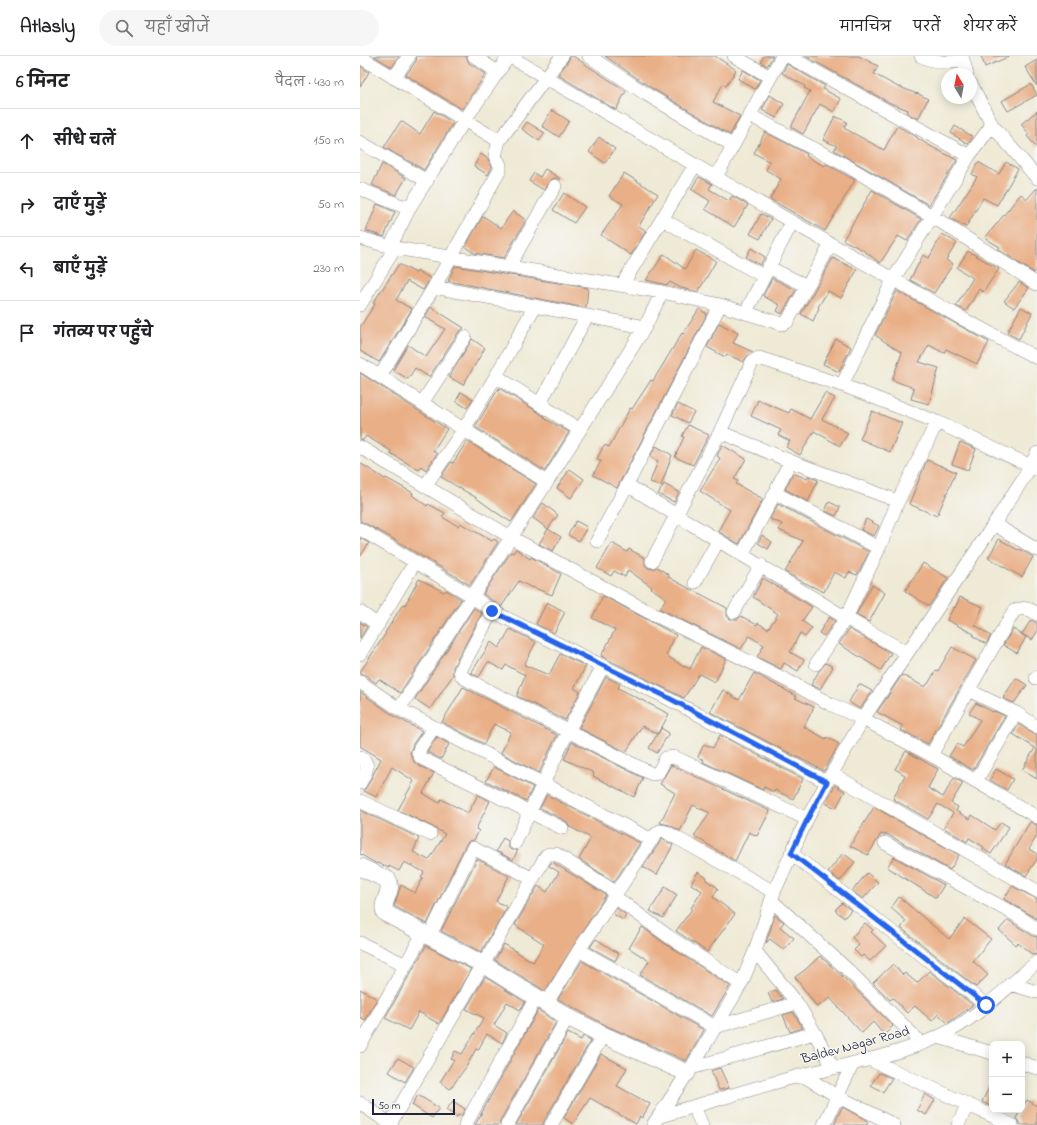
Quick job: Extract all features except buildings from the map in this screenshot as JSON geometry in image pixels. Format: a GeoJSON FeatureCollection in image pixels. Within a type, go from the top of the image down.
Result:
{"type":"FeatureCollection","features":[{"type":"Feature","properties":{"kind":"street"},"geometry":{"type":"LineString","coordinates":[[394,78],[409,56]]}},
{"type":"Feature","properties":{"kind":"street"},"geometry":{"type":"LineString","coordinates":[[474,56],[497,72]]}},
{"type":"Feature","properties":{"kind":"street"},"geometry":{"type":"LineString","coordinates":[[360,305],[392,247],[411,205],[464,121],[509,56],[893,280],[1037,358]]}},
{"type":"Feature","properties":{"kind":"street"},"geometry":{"type":"LineString","coordinates":[[380,376],[434,287],[500,170],[500,165],[495,156],[499,141],[562,56]]}},
{"type":"Feature","properties":{"kind":"street"},"geometry":{"type":"LineString","coordinates":[[589,56],[646,94],[732,145]]}},
{"type":"Feature","properties":{"kind":"street"},"geometry":{"type":"LineString","coordinates":[[734,56],[770,77]]}},
{"type":"Feature","properties":{"kind":"street"},"geometry":{"type":"LineString","coordinates":[[716,177],[732,145],[782,56]]}},
{"type":"Feature","properties":{"kind":"street"},"geometry":{"type":"LineString","coordinates":[[788,56],[969,156]]}},
{"type":"Feature","properties":{"kind":"street"},"geometry":{"type":"LineString","coordinates":[[921,56],[938,62],[956,62],[963,58],[966,68]]}},
{"type":"Feature","properties":{"kind":"street"},"geometry":{"type":"LineString","coordinates":[[360,57],[499,141]]}},
{"type":"Feature","properties":{"kind":"street"},"geometry":{"type":"LineString","coordinates":[[977,96],[992,125],[1037,178]]}},
{"type":"Feature","properties":{"kind":"street"},"geometry":{"type":"LineString","coordinates":[[749,115],[847,166],[932,216],[1037,284]]}},
{"type":"Feature","properties":{"kind":"street"},"geometry":{"type":"LineString","coordinates":[[842,385],[893,280],[969,156],[992,125]]}},
{"type":"Feature","properties":{"kind":"street"},"geometry":{"type":"LineString","coordinates":[[360,142],[427,181]]}},
{"type":"Feature","properties":{"kind":"street"},"geometry":{"type":"LineString","coordinates":[[622,285],[695,165]]}},
{"type":"Feature","properties":{"kind":"street"},"geometry":{"type":"LineString","coordinates":[[509,266],[555,186]]}},
{"type":"Feature","properties":{"kind":"street"},"geometry":{"type":"LineString","coordinates":[[360,189],[402,206],[411,205]]}},
{"type":"Feature","properties":{"kind":"street"},"geometry":{"type":"LineString","coordinates":[[662,219],[765,272],[807,286]]}},
{"type":"Feature","properties":{"kind":"street"},"geometry":{"type":"LineString","coordinates":[[746,312],[765,272],[792,222]]}},
{"type":"Feature","properties":{"kind":"street"},"geometry":{"type":"LineString","coordinates":[[360,238],[392,247],[662,292],[720,305],[782,324],[787,322],[831,244]]}},
{"type":"Feature","properties":{"kind":"street"},"geometry":{"type":"LineString","coordinates":[[434,287],[645,327]]}},
{"type":"Feature","properties":{"kind":"street"},"geometry":{"type":"LineString","coordinates":[[399,709],[472,596],[512,538],[645,327],[662,292]]}},
{"type":"Feature","properties":{"kind":"street"},"geometry":{"type":"LineString","coordinates":[[597,541],[720,305]]}},
{"type":"Feature","properties":{"kind":"street"},"geometry":{"type":"LineString","coordinates":[[425,486],[464,429],[496,376],[535,306]]}},
{"type":"Feature","properties":{"kind":"street"},"geometry":{"type":"LineString","coordinates":[[540,403],[587,316]]}},
{"type":"Feature","properties":{"kind":"street"},"geometry":{"type":"LineString","coordinates":[[422,403],[465,337]]}},
{"type":"Feature","properties":{"kind":"street"},"geometry":{"type":"LineString","coordinates":[[652,561],[720,432],[752,362],[759,358],[842,385],[937,422],[1034,467]]}},
{"type":"Feature","properties":{"kind":"street"},"geometry":{"type":"LineString","coordinates":[[360,364],[547,482]]}},
{"type":"Feature","properties":{"kind":"street"},"geometry":{"type":"LineString","coordinates":[[496,376],[580,430]]}},
{"type":"Feature","properties":{"kind":"street"},"geometry":{"type":"LineString","coordinates":[[816,664],[846,618],[879,548],[898,501],[937,422]]}},
{"type":"Feature","properties":{"kind":"street"},"geometry":{"type":"LineString","coordinates":[[720,432],[790,461],[898,501]]}},
{"type":"Feature","properties":{"kind":"street"},"geometry":{"type":"LineString","coordinates":[[360,447],[512,538],[648,612],[790,682],[930,755],[1037,817]]}},
{"type":"Feature","properties":{"kind":"street"},"geometry":{"type":"LineString","coordinates":[[657,1121],[741,984],[755,951],[773,896],[791,853],[830,778],[863,720],[906,653],[1034,467],[1037,453]]}},
{"type":"Feature","properties":{"kind":"street"},"geometry":{"type":"LineString","coordinates":[[742,555],[790,461]]}},
{"type":"Feature","properties":{"kind":"street"},"geometry":{"type":"LineString","coordinates":[[627,485],[676,516],[906,653]]}},
{"type":"Feature","properties":{"kind":"street"},"geometry":{"type":"LineString","coordinates":[[775,493],[879,548]]}},
{"type":"Feature","properties":{"kind":"street"},"geometry":{"type":"LineString","coordinates":[[994,524],[1037,550]]}},
{"type":"Feature","properties":{"kind":"street"},"geometry":{"type":"LineString","coordinates":[[360,529],[472,596],[492,611],[830,778],[1037,891]]}},
{"type":"Feature","properties":{"kind":"street"},"geometry":{"type":"LineString","coordinates":[[695,582],[718,541]]}},
{"type":"Feature","properties":{"kind":"street"},"geometry":{"type":"LineString","coordinates":[[360,652],[416,562]]}},
{"type":"Feature","properties":{"kind":"street"},"geometry":{"type":"LineString","coordinates":[[734,612],[760,565]]}},
{"type":"Feature","properties":{"kind":"street"},"geometry":{"type":"LineString","coordinates":[[930,755],[1014,611],[1021,608],[1030,609],[1037,614]]}},
{"type":"Feature","properties":{"kind":"street"},"geometry":{"type":"LineString","coordinates":[[492,611],[460,671],[462,676],[652,774],[658,773],[666,758],[674,757],[807,820]]}},
{"type":"Feature","properties":{"kind":"street"},"geometry":{"type":"LineString","coordinates":[[360,612],[378,624]]}},
{"type":"Feature","properties":{"kind":"street"},"geometry":{"type":"LineString","coordinates":[[515,843],[568,731],[603,666]]}},
{"type":"Feature","properties":{"kind":"street"},"geometry":{"type":"LineString","coordinates":[[360,682],[399,709],[652,840]]}},
{"type":"Feature","properties":{"kind":"street"},"geometry":{"type":"LineString","coordinates":[[968,690],[1016,713],[1037,726]]}},
{"type":"Feature","properties":{"kind":"street"},"geometry":{"type":"LineString","coordinates":[[976,781],[1016,713]]}},
{"type":"Feature","properties":{"kind":"street"},"geometry":{"type":"LineString","coordinates":[[434,727],[420,748],[418,753],[421,758],[562,828]]}},
{"type":"Feature","properties":{"kind":"street"},"geometry":{"type":"LineString","coordinates":[[360,757],[366,763],[366,770],[360,783]]}},
{"type":"Feature","properties":{"kind":"street"},"geometry":{"type":"LineString","coordinates":[[360,801],[430,834]]}},
{"type":"Feature","properties":{"kind":"street"},"geometry":{"type":"LineString","coordinates":[[465,1125],[541,1001],[579,950],[652,840],[660,831],[666,832],[773,896],[921,1043]]}},
{"type":"Feature","properties":{"kind":"street"},"geometry":{"type":"LineString","coordinates":[[885,843],[1016,915],[1037,929]]}},
{"type":"Feature","properties":{"kind":"street"},"geometry":{"type":"LineString","coordinates":[[360,1046],[365,1026],[427,934],[473,848],[533,879]]}},
{"type":"Feature","properties":{"kind":"street"},"geometry":{"type":"LineString","coordinates":[[791,853],[986,1005]]}},
{"type":"Feature","properties":{"kind":"street"},"geometry":{"type":"LineString","coordinates":[[360,1103],[387,1123],[484,965],[546,856],[549,854],[556,854],[616,895],[668,936],[741,984]]}},
{"type":"Feature","properties":{"kind":"street"},"geometry":{"type":"LineString","coordinates":[[360,867],[388,880],[390,889],[384,908],[385,913],[484,965],[568,1017],[603,1035],[689,1070],[815,1033]]}},
{"type":"Feature","properties":{"kind":"street"},"geometry":{"type":"LineString","coordinates":[[360,943],[406,964]]}},
{"type":"Feature","properties":{"kind":"street"},"geometry":{"type":"LineString","coordinates":[[579,950],[715,1027],[797,1003]]}},
{"type":"Feature","properties":{"kind":"street"},"geometry":{"type":"LineString","coordinates":[[755,951],[797,1003],[815,1033],[833,1068]]}},
{"type":"Feature","properties":{"kind":"street","name":"Baldev Nagar Road"},"geometry":{"type":"LineString","coordinates":[[657,1121],[694,1107],[802,1075],[871,1060],[938,1036],[968,1019],[1037,962]]}},
{"type":"Feature","properties":{"kind":"street"},"geometry":{"type":"LineString","coordinates":[[1010,984],[1037,992]]}},
{"type":"Feature","properties":{"kind":"street"},"geometry":{"type":"LineString","coordinates":[[507,1125],[568,1017]]}},
{"type":"Feature","properties":{"kind":"street"},"geometry":{"type":"LineString","coordinates":[[551,1125],[603,1035]]}},
{"type":"Feature","properties":{"kind":"street"},"geometry":{"type":"LineString","coordinates":[[938,1036],[989,1052]]}},
{"type":"Feature","properties":{"kind":"street"},"geometry":{"type":"LineString","coordinates":[[871,1060],[1012,1125]]}},
{"type":"Feature","properties":{"kind":"street"},"geometry":{"type":"LineString","coordinates":[[824,1125],[853,1063]]}},
{"type":"Feature","properties":{"kind":"street"},"geometry":{"type":"LineString","coordinates":[[1025,1064],[1037,1068]]}},
{"type":"Feature","properties":{"kind":"street"},"geometry":{"type":"LineString","coordinates":[[802,1075],[837,1096],[894,1125]]}},
{"type":"Feature","properties":{"kind":"street"},"geometry":{"type":"LineString","coordinates":[[958,1125],[967,1105]]}},
{"type":"Feature","properties":{"kind":"street"},"geometry":{"type":"LineString","coordinates":[[694,1107],[702,1125]]}},
{"type":"Feature","properties":{"kind":"route"},"geometry":{"type":"LineString","coordinates":[[492,611],[665,696],[827,782],[791,853],[986,1005]]}}]}
